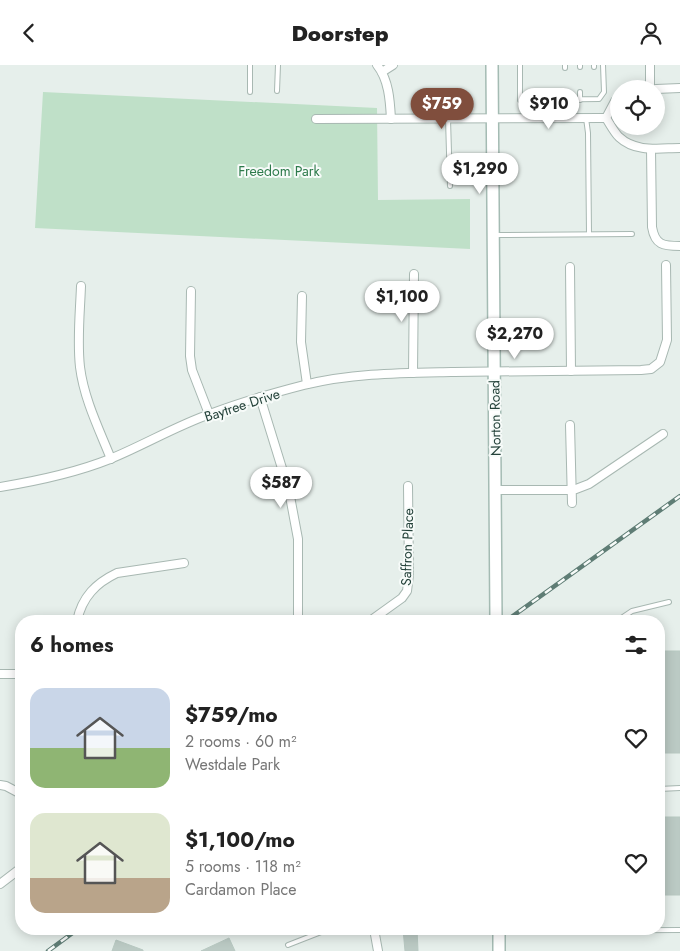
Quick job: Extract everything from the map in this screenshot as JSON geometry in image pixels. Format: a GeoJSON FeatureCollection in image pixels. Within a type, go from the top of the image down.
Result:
{"type":"FeatureCollection","features":[{"type":"Feature","properties":{"kind":"main road","name":"Norton Road"},"geometry":{"type":"LineString","coordinates":[[492,65],[496,615]]}},
{"type":"Feature","properties":{"kind":"main road"},"geometry":{"type":"LineString","coordinates":[[499,935],[499,951]]}},
{"type":"Feature","properties":{"kind":"street"},"geometry":{"type":"LineString","coordinates":[[391,119],[389,94],[379,68],[393,65]]}},
{"type":"Feature","properties":{"kind":"street"},"geometry":{"type":"LineString","coordinates":[[650,65],[650,80]]}},
{"type":"Feature","properties":{"kind":"street"},"geometry":{"type":"LineString","coordinates":[[665,89],[680,89]]}},
{"type":"Feature","properties":{"kind":"street"},"geometry":{"type":"LineString","coordinates":[[606,118],[610,110]]}},
{"type":"Feature","properties":{"kind":"street"},"geometry":{"type":"LineString","coordinates":[[316,119],[606,118]]}},
{"type":"Feature","properties":{"kind":"street"},"geometry":{"type":"LineString","coordinates":[[606,118],[619,137],[639,149],[680,148]]}},
{"type":"Feature","properties":{"kind":"street"},"geometry":{"type":"LineString","coordinates":[[651,149],[652,227],[654,236],[660,243],[669,246],[680,246]]}},
{"type":"Feature","properties":{"kind":"street","name":"Baytree Drive"},"geometry":{"type":"LineString","coordinates":[[0,487],[28,483],[111,459],[209,414],[307,384],[362,375],[652,369],[660,362],[667,340],[666,265]]}},
{"type":"Feature","properties":{"kind":"street"},"geometry":{"type":"LineString","coordinates":[[570,267],[571,371]]}},
{"type":"Feature","properties":{"kind":"street"},"geometry":{"type":"LineString","coordinates":[[413,373],[414,274]]}},
{"type":"Feature","properties":{"kind":"street"},"geometry":{"type":"LineString","coordinates":[[81,286],[78,346],[80,369],[85,393],[111,459]]}},
{"type":"Feature","properties":{"kind":"street"},"geometry":{"type":"LineString","coordinates":[[191,291],[190,356],[192,370],[209,414]]}},
{"type":"Feature","properties":{"kind":"street"},"geometry":{"type":"LineString","coordinates":[[302,297],[300,342],[307,384]]}},
{"type":"Feature","properties":{"kind":"street"},"geometry":{"type":"LineString","coordinates":[[260,397],[289,491],[298,539],[298,615]]}},
{"type":"Feature","properties":{"kind":"street"},"geometry":{"type":"LineString","coordinates":[[570,425],[572,503]]}},
{"type":"Feature","properties":{"kind":"street"},"geometry":{"type":"LineString","coordinates":[[496,490],[576,489],[589,484],[663,433]]}},
{"type":"Feature","properties":{"kind":"street","name":"Saffron Place"},"geometry":{"type":"LineString","coordinates":[[378,615],[402,598],[407,591],[409,575],[408,486]]}},
{"type":"Feature","properties":{"kind":"street"},"geometry":{"type":"LineString","coordinates":[[79,615],[86,599],[99,583],[108,577],[118,573],[184,563]]}},
{"type":"Feature","properties":{"kind":"street"},"geometry":{"type":"LineString","coordinates":[[0,674],[15,674]]}},
{"type":"Feature","properties":{"kind":"street"},"geometry":{"type":"LineString","coordinates":[[0,785],[15,791]]}},
{"type":"Feature","properties":{"kind":"street"},"geometry":{"type":"LineString","coordinates":[[0,884],[15,873]]}},
{"type":"Feature","properties":{"kind":"street"},"geometry":{"type":"LineString","coordinates":[[375,935],[378,951]]}},
{"type":"Feature","properties":{"kind":"lane"},"geometry":{"type":"LineString","coordinates":[[250,65],[250,92]]}},
{"type":"Feature","properties":{"kind":"lane"},"geometry":{"type":"LineString","coordinates":[[277,91],[278,65]]}},
{"type":"Feature","properties":{"kind":"lane"},"geometry":{"type":"LineString","coordinates":[[520,65],[520,101],[599,99],[604,92],[603,65]]}},
{"type":"Feature","properties":{"kind":"lane"},"geometry":{"type":"LineString","coordinates":[[565,91],[565,100]]}},
{"type":"Feature","properties":{"kind":"lane"},"geometry":{"type":"LineString","coordinates":[[580,92],[580,99]]}},
{"type":"Feature","properties":{"kind":"lane"},"geometry":{"type":"LineString","coordinates":[[594,92],[594,99]]}},
{"type":"Feature","properties":{"kind":"lane"},"geometry":{"type":"LineString","coordinates":[[586,118],[588,133],[589,234]]}},
{"type":"Feature","properties":{"kind":"lane"},"geometry":{"type":"LineString","coordinates":[[448,119],[450,185]]}},
{"type":"Feature","properties":{"kind":"lane"},"geometry":{"type":"LineString","coordinates":[[493,235],[632,234]]}},
{"type":"Feature","properties":{"kind":"lane"},"geometry":{"type":"LineString","coordinates":[[626,615],[632,611],[669,602]]}},
{"type":"Feature","properties":{"kind":"lane"},"geometry":{"type":"LineString","coordinates":[[665,789],[680,788]]}},
{"type":"Feature","properties":{"kind":"lane"},"geometry":{"type":"LineString","coordinates":[[665,930],[680,930]]}},
{"type":"Feature","properties":{"kind":"lane"},"geometry":{"type":"LineString","coordinates":[[288,945],[314,935]]}},
{"type":"Feature","properties":{"kind":"green space","name":"Freedom Park"},"geometry":{"type":"Polygon","coordinates":[[[43,92],[377,108],[378,200],[470,199],[470,249],[35,228],[43,92]]]}},
{"type":"Feature","properties":{"kind":"building"},"geometry":{"type":"Polygon","coordinates":[[[665,651],[680,651],[680,753],[665,753],[665,651]]]}},
{"type":"Feature","properties":{"kind":"building"},"geometry":{"type":"Polygon","coordinates":[[[665,817],[680,817],[680,895],[665,895],[665,817]]]}},
{"type":"Feature","properties":{"kind":"building"},"geometry":{"type":"Polygon","coordinates":[[[404,935],[417,935],[418,951],[405,951],[404,935]]]}},
{"type":"Feature","properties":{"kind":"building"},"geometry":{"type":"Polygon","coordinates":[[[229,938],[235,951],[201,951],[229,938]]]}},
{"type":"Feature","properties":{"kind":"building"},"geometry":{"type":"Polygon","coordinates":[[[116,940],[143,950],[143,951],[112,951],[116,940]]]}},
{"type":"Feature","properties":{"kind":"railway"},"geometry":{"type":"LineString","coordinates":[[514,615],[680,496]]}},
{"type":"Feature","properties":{"kind":"railway"},"geometry":{"type":"LineString","coordinates":[[48,951],[70,935]]}}]}
